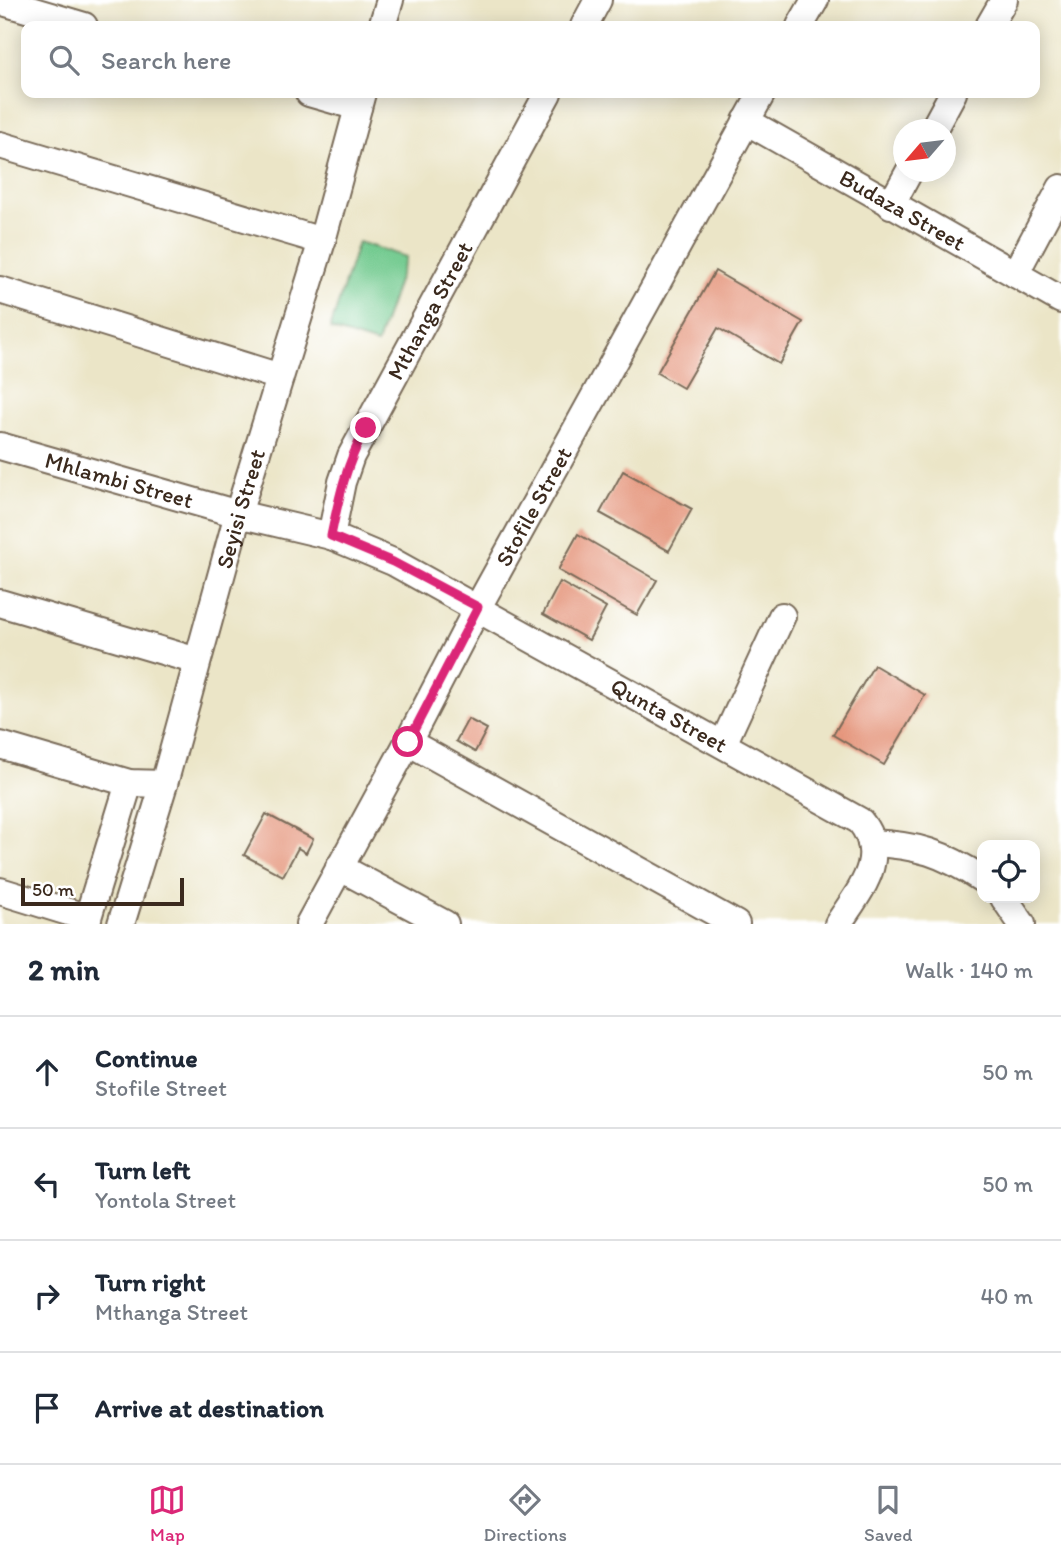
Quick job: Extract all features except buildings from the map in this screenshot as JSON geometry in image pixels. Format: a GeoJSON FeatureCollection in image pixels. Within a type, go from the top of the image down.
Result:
{"type":"FeatureCollection","features":[{"type":"Feature","properties":{"kind":"street"},"geometry":{"type":"LineString","coordinates":[[384,21],[390,0]]}},
{"type":"Feature","properties":{"kind":"street"},"geometry":{"type":"LineString","coordinates":[[587,21],[598,0]]}},
{"type":"Feature","properties":{"kind":"street"},"geometry":{"type":"LineString","coordinates":[[803,21],[815,0]]}},
{"type":"Feature","properties":{"kind":"street"},"geometry":{"type":"LineString","coordinates":[[992,21],[1004,0]]}},
{"type":"Feature","properties":{"kind":"street"},"geometry":{"type":"LineString","coordinates":[[0,1],[67,21]]}},
{"type":"Feature","properties":{"kind":"street","name":"Mthanga Street"},"geometry":{"type":"LineString","coordinates":[[331,536],[342,482],[351,456],[545,98]]}},
{"type":"Feature","properties":{"kind":"street","name":"Stofile Street"},"geometry":{"type":"LineString","coordinates":[[309,924],[478,607],[759,98]]}},
{"type":"Feature","properties":{"kind":"street"},"geometry":{"type":"LineString","coordinates":[[939,119],[950,98]]}},
{"type":"Feature","properties":{"kind":"street","name":"Seyisi Street"},"geometry":{"type":"LineString","coordinates":[[121,924],[164,784],[238,514],[322,241],[360,100]]}},
{"type":"Feature","properties":{"kind":"street","name":"Budaza Street"},"geometry":{"type":"LineString","coordinates":[[746,121],[1061,300]]}},
{"type":"Feature","properties":{"kind":"street"},"geometry":{"type":"LineString","coordinates":[[0,145],[322,241]]}},
{"type":"Feature","properties":{"kind":"street"},"geometry":{"type":"LineString","coordinates":[[891,205],[904,182]]}},
{"type":"Feature","properties":{"kind":"street"},"geometry":{"type":"LineString","coordinates":[[1015,274],[1061,188]]}},
{"type":"Feature","properties":{"kind":"street"},"geometry":{"type":"LineString","coordinates":[[0,290],[280,377]]}},
{"type":"Feature","properties":{"kind":"street","name":"Mhlambi Street"},"geometry":{"type":"LineString","coordinates":[[0,446],[238,514],[331,536]]}},
{"type":"Feature","properties":{"kind":"street","name":"Qunta Street"},"geometry":{"type":"LineString","coordinates":[[331,536],[393,562],[478,607],[723,744],[865,832]]}},
{"type":"Feature","properties":{"kind":"street"},"geometry":{"type":"LineString","coordinates":[[0,603],[197,661]]}},
{"type":"Feature","properties":{"kind":"street"},"geometry":{"type":"LineString","coordinates":[[723,744],[782,616]]}},
{"type":"Feature","properties":{"kind":"street"},"geometry":{"type":"LineString","coordinates":[[408,742],[736,924]]}},
{"type":"Feature","properties":{"kind":"street"},"geometry":{"type":"LineString","coordinates":[[0,745],[129,783],[164,784]]}},
{"type":"Feature","properties":{"kind":"street"},"geometry":{"type":"LineString","coordinates":[[0,891],[87,921],[129,783]]}},
{"type":"Feature","properties":{"kind":"street"},"geometry":{"type":"LineString","coordinates":[[846,920],[872,868],[865,832],[926,849],[977,876]]}},
{"type":"Feature","properties":{"kind":"street"},"geometry":{"type":"LineString","coordinates":[[339,867],[445,924]]}},
{"type":"Feature","properties":{"kind":"street"},"geometry":{"type":"LineString","coordinates":[[1007,903],[1022,924]]}},
{"type":"Feature","properties":{"kind":"green space"},"geometry":{"type":"Polygon","coordinates":[[[358,242],[406,257],[377,344],[330,329],[358,242]]]}},
{"type":"Feature","properties":{"kind":"route"},"geometry":{"type":"LineString","coordinates":[[366,428],[351,456],[342,482],[331,536],[393,562],[478,607],[408,742]]}}]}
